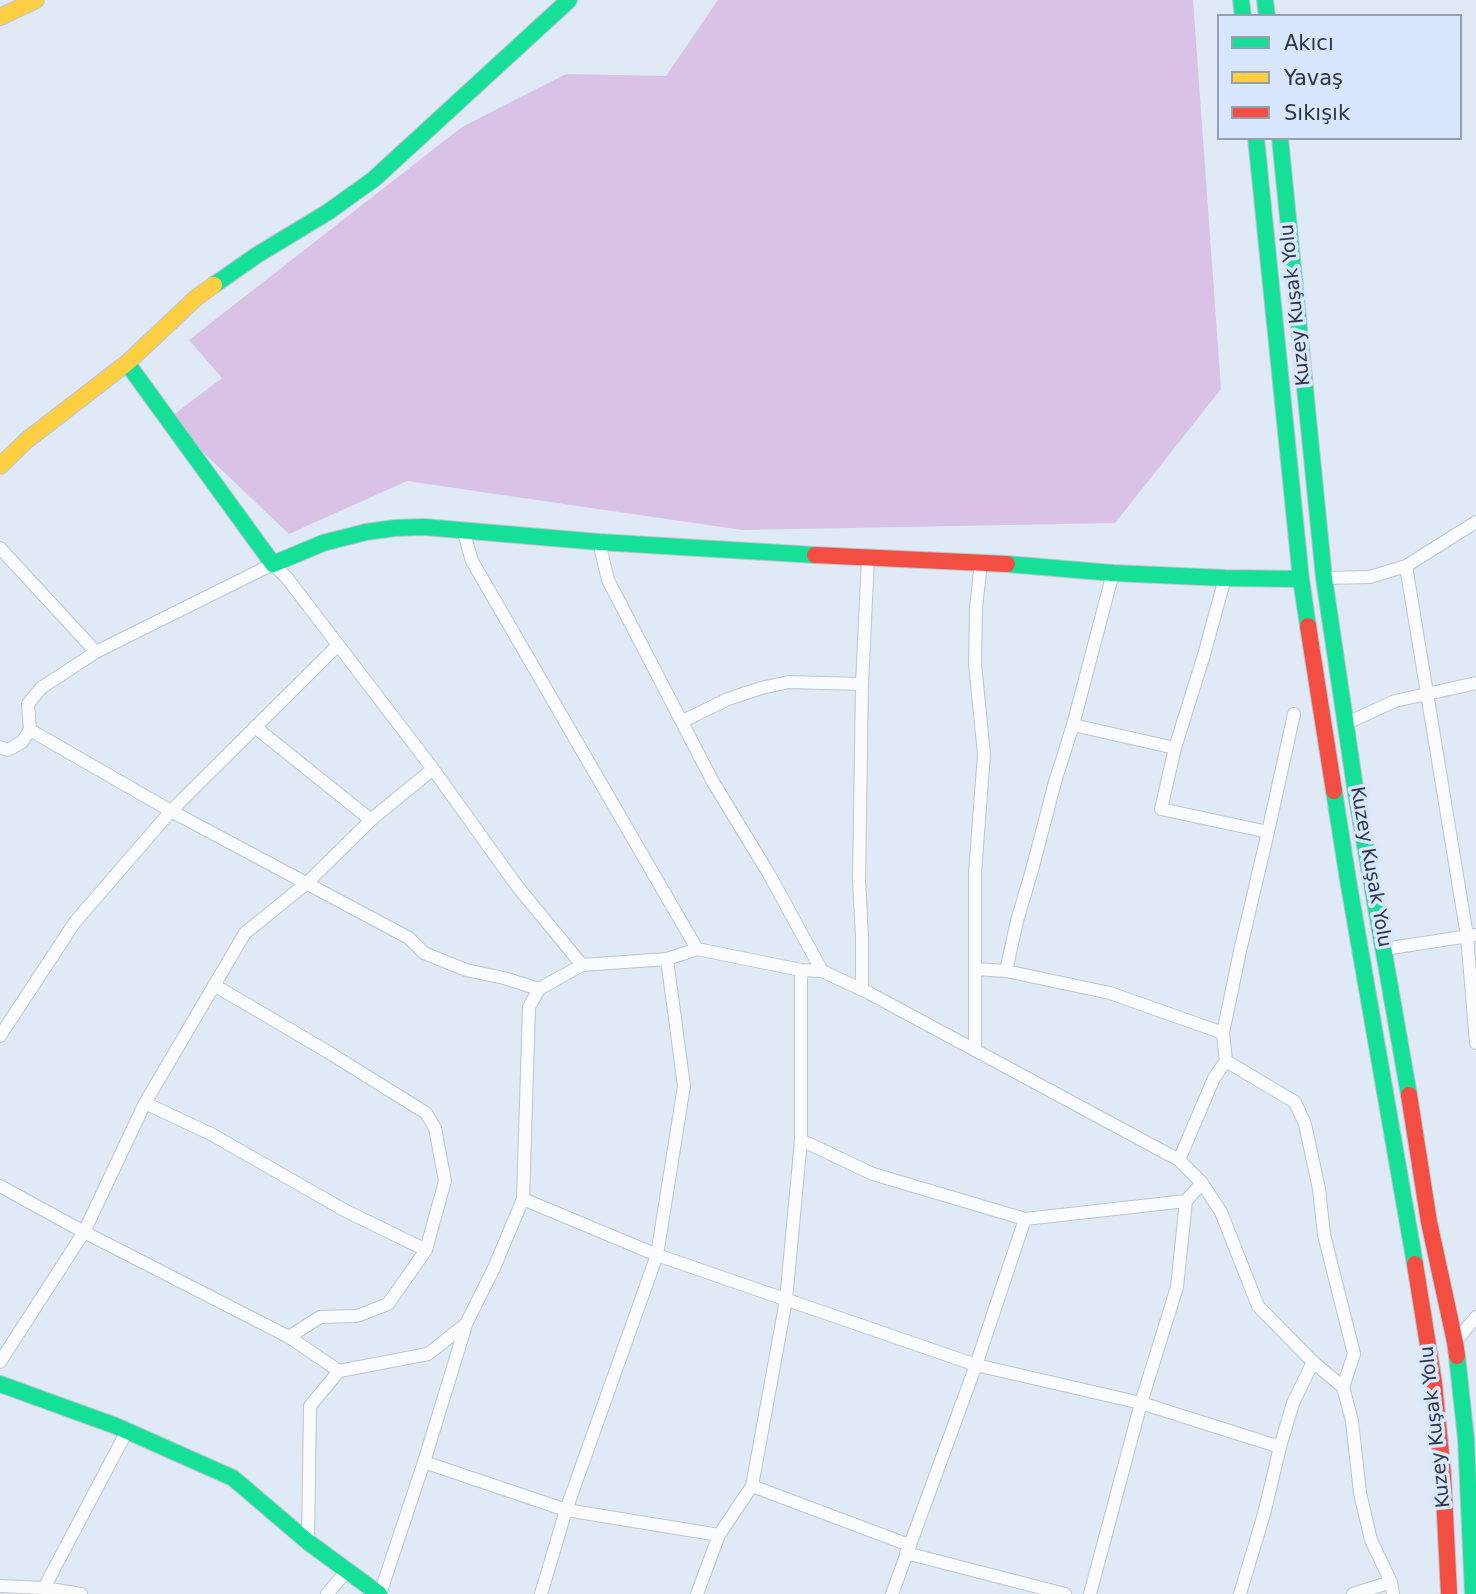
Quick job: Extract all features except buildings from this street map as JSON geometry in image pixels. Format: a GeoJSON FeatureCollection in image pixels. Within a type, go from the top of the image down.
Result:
{"type":"FeatureCollection","features":[{"type":"Feature","properties":{"kind":"main road"},"geometry":{"type":"LineString","coordinates":[[0,17],[36,0]]}},
{"type":"Feature","properties":{"kind":"main road"},"geometry":{"type":"LineString","coordinates":[[0,466],[27,440],[127,363],[197,297],[374,179],[569,0]]}},
{"type":"Feature","properties":{"kind":"main road","name":"Kuzey Kuşak Yolu"},"geometry":{"type":"LineString","coordinates":[[1256,140],[1301,579],[1350,893],[1434,1383],[1443,1475],[1449,1594]]}},
{"type":"Feature","properties":{"kind":"main road","name":"Kuzey Kuşak Yolu"},"geometry":{"type":"LineString","coordinates":[[1280,140],[1324,578],[1356,794],[1401,1045],[1429,1222],[1455,1342],[1474,1549],[1473,1594]]}},
{"type":"Feature","properties":{"kind":"main road"},"geometry":{"type":"LineString","coordinates":[[127,363],[273,564],[323,543],[366,532],[424,527],[599,542],[981,562],[1113,573],[1301,579]]}},
{"type":"Feature","properties":{"kind":"main road"},"geometry":{"type":"LineString","coordinates":[[0,1384],[127,1431],[233,1478],[308,1542],[379,1594]]}},
{"type":"Feature","properties":{"kind":"street"},"geometry":{"type":"LineString","coordinates":[[1370,577],[1406,566],[1476,522]]}},
{"type":"Feature","properties":{"kind":"street"},"geometry":{"type":"LineString","coordinates":[[463,530],[472,561],[697,949]]}},
{"type":"Feature","properties":{"kind":"street"},"geometry":{"type":"LineString","coordinates":[[599,542],[608,580],[713,782],[769,874],[822,971]]}},
{"type":"Feature","properties":{"kind":"street"},"geometry":{"type":"LineString","coordinates":[[0,548],[96,652]]}},
{"type":"Feature","properties":{"kind":"street"},"geometry":{"type":"LineString","coordinates":[[862,989],[859,880],[862,684],[868,558]]}},
{"type":"Feature","properties":{"kind":"street"},"geometry":{"type":"LineString","coordinates":[[975,1050],[975,873],[984,754],[975,664],[976,608],[981,562]]}},
{"type":"Feature","properties":{"kind":"street"},"geometry":{"type":"LineString","coordinates":[[0,747],[8,750],[22,743],[30,730],[28,704],[41,688],[96,652],[273,564],[287,578],[433,769],[517,886],[582,965]]}},
{"type":"Feature","properties":{"kind":"street"},"geometry":{"type":"LineString","coordinates":[[1406,566],[1426,693],[1471,936],[1476,1043]]}},
{"type":"Feature","properties":{"kind":"street"},"geometry":{"type":"LineString","coordinates":[[1006,971],[1017,921],[1113,573]]}},
{"type":"Feature","properties":{"kind":"street"},"geometry":{"type":"LineString","coordinates":[[1324,578],[1399,575],[1411,588]]}},
{"type":"Feature","properties":{"kind":"street"},"geometry":{"type":"LineString","coordinates":[[1225,578],[1175,748],[1161,809],[1268,832]]}},
{"type":"Feature","properties":{"kind":"street"},"geometry":{"type":"LineString","coordinates":[[0,1036],[75,922],[171,811],[338,645]]}},
{"type":"Feature","properties":{"kind":"street"},"geometry":{"type":"LineString","coordinates":[[1346,723],[1395,701],[1476,683]]}},
{"type":"Feature","properties":{"kind":"street"},"geometry":{"type":"LineString","coordinates":[[682,722],[728,699],[779,684],[862,684]]}},
{"type":"Feature","properties":{"kind":"street"},"geometry":{"type":"LineString","coordinates":[[1180,1160],[1214,1078],[1226,1061],[1223,1033],[1294,714]]}},
{"type":"Feature","properties":{"kind":"street"},"geometry":{"type":"LineString","coordinates":[[1073,725],[1175,748]]}},
{"type":"Feature","properties":{"kind":"street"},"geometry":{"type":"LineString","coordinates":[[255,727],[371,820]]}},
{"type":"Feature","properties":{"kind":"street"},"geometry":{"type":"LineString","coordinates":[[30,730],[171,811],[409,938],[424,953],[466,970],[539,989]]}},
{"type":"Feature","properties":{"kind":"street"},"geometry":{"type":"LineString","coordinates":[[0,1362],[84,1232],[145,1103],[245,933],[307,883],[371,820],[433,769]]}},
{"type":"Feature","properties":{"kind":"street"},"geometry":{"type":"LineString","coordinates":[[1384,949],[1471,936]]}},
{"type":"Feature","properties":{"kind":"street"},"geometry":{"type":"LineString","coordinates":[[379,1594],[424,1462],[466,1324],[494,1268],[523,1199],[529,1007],[539,989],[582,965],[667,959],[697,949],[801,970],[822,971],[862,989],[1180,1160],[1202,1183],[1221,1212],[1258,1306],[1312,1362],[1343,1387]]}},
{"type":"Feature","properties":{"kind":"street"},"geometry":{"type":"LineString","coordinates":[[541,1594],[566,1510],[657,1255],[684,1086],[667,959]]}},
{"type":"Feature","properties":{"kind":"street"},"geometry":{"type":"LineString","coordinates":[[975,969],[1006,971],[1110,993],[1223,1033]]}},
{"type":"Feature","properties":{"kind":"street"},"geometry":{"type":"LineString","coordinates":[[697,1594],[719,1535],[752,1486],[786,1300],[801,1140],[801,970]]}},
{"type":"Feature","properties":{"kind":"street"},"geometry":{"type":"LineString","coordinates":[[214,985],[426,1113],[435,1128],[445,1181],[426,1250],[388,1304],[357,1316],[320,1317],[289,1337]]}},
{"type":"Feature","properties":{"kind":"street"},"geometry":{"type":"LineString","coordinates":[[1226,1061],[1295,1102],[1305,1124],[1319,1189],[1324,1235],[1354,1354],[1343,1387],[1352,1421],[1360,1493],[1371,1540],[1392,1588],[1353,1594]]}},
{"type":"Feature","properties":{"kind":"street"},"geometry":{"type":"LineString","coordinates":[[145,1103],[211,1134],[344,1210],[426,1250]]}},
{"type":"Feature","properties":{"kind":"street"},"geometry":{"type":"LineString","coordinates":[[801,1140],[873,1174],[1025,1219],[1186,1201]]}},
{"type":"Feature","properties":{"kind":"street"},"geometry":{"type":"LineString","coordinates":[[1090,1594],[1141,1403],[1177,1287],[1186,1201],[1202,1183]]}},
{"type":"Feature","properties":{"kind":"street"},"geometry":{"type":"LineString","coordinates":[[0,1186],[289,1337],[339,1371]]}},
{"type":"Feature","properties":{"kind":"street"},"geometry":{"type":"LineString","coordinates":[[523,1199],[657,1255],[976,1365],[1141,1403],[1280,1447]]}},
{"type":"Feature","properties":{"kind":"street"},"geometry":{"type":"LineString","coordinates":[[892,1594],[976,1365],[1025,1219]]}},
{"type":"Feature","properties":{"kind":"street"},"geometry":{"type":"LineString","coordinates":[[1455,1342],[1476,1317]]}},
{"type":"Feature","properties":{"kind":"street"},"geometry":{"type":"LineString","coordinates":[[308,1542],[310,1406],[339,1371],[428,1354],[466,1324]]}},
{"type":"Feature","properties":{"kind":"street"},"geometry":{"type":"LineString","coordinates":[[1240,1594],[1293,1403],[1312,1362]]}},
{"type":"Feature","properties":{"kind":"street"},"geometry":{"type":"LineString","coordinates":[[44,1588],[127,1431]]}},
{"type":"Feature","properties":{"kind":"street"},"geometry":{"type":"LineString","coordinates":[[424,1462],[566,1510],[719,1535]]}},
{"type":"Feature","properties":{"kind":"street"},"geometry":{"type":"LineString","coordinates":[[752,1486],[908,1549],[1065,1594]]}},
{"type":"Feature","properties":{"kind":"street"},"geometry":{"type":"LineString","coordinates":[[327,1594],[347,1571]]}},
{"type":"Feature","properties":{"kind":"street"},"geometry":{"type":"LineString","coordinates":[[0,1586],[44,1588],[81,1594]]}},
{"type":"Feature","properties":{"kind":"shaded area"},"geometry":{"type":"Polygon","coordinates":[[[718,0],[1193,0],[1221,389],[1115,523],[742,530],[407,481],[289,534],[168,419],[222,378],[189,340],[462,127],[566,74],[666,76],[718,0]]]}},
{"type":"Feature","properties":{"kind":"traffic: fast"},"geometry":{"type":"LineString","coordinates":[[214,285],[328,212],[374,179],[569,0]]}},
{"type":"Feature","properties":{"kind":"traffic: fast"},"geometry":{"type":"LineString","coordinates":[[1241,0],[1243,14]]}},
{"type":"Feature","properties":{"kind":"traffic: fast"},"geometry":{"type":"LineString","coordinates":[[1265,0],[1267,14]]}},
{"type":"Feature","properties":{"kind":"traffic: fast"},"geometry":{"type":"LineString","coordinates":[[1256,140],[1308,626]]}},
{"type":"Feature","properties":{"kind":"traffic: fast"},"geometry":{"type":"LineString","coordinates":[[1280,140],[1324,578],[1356,794],[1409,1095]]}},
{"type":"Feature","properties":{"kind":"traffic: fast"},"geometry":{"type":"LineString","coordinates":[[127,363],[273,564],[323,543],[366,532],[424,527],[599,542],[815,555]]}},
{"type":"Feature","properties":{"kind":"traffic: fast"},"geometry":{"type":"LineString","coordinates":[[1007,564],[1113,573],[1301,579]]}},
{"type":"Feature","properties":{"kind":"traffic: fast"},"geometry":{"type":"LineString","coordinates":[[1334,791],[1415,1264]]}},
{"type":"Feature","properties":{"kind":"traffic: fast"},"geometry":{"type":"LineString","coordinates":[[1457,1356],[1466,1439],[1473,1594]]}},
{"type":"Feature","properties":{"kind":"traffic: fast"},"geometry":{"type":"LineString","coordinates":[[0,1384],[116,1426],[233,1478],[308,1542],[379,1594]]}},
{"type":"Feature","properties":{"kind":"traffic: slow"},"geometry":{"type":"LineString","coordinates":[[0,17],[36,0]]}},
{"type":"Feature","properties":{"kind":"traffic: slow"},"geometry":{"type":"LineString","coordinates":[[0,466],[27,440],[127,363],[197,297],[214,285]]}},
{"type":"Feature","properties":{"kind":"traffic: jam"},"geometry":{"type":"LineString","coordinates":[[815,555],[1007,564]]}},
{"type":"Feature","properties":{"kind":"traffic: jam"},"geometry":{"type":"LineString","coordinates":[[1308,626],[1334,791]]}},
{"type":"Feature","properties":{"kind":"traffic: jam"},"geometry":{"type":"LineString","coordinates":[[1409,1095],[1429,1222],[1457,1356]]}},
{"type":"Feature","properties":{"kind":"traffic: jam"},"geometry":{"type":"LineString","coordinates":[[1415,1264],[1434,1383],[1443,1475],[1449,1594]]}}]}
